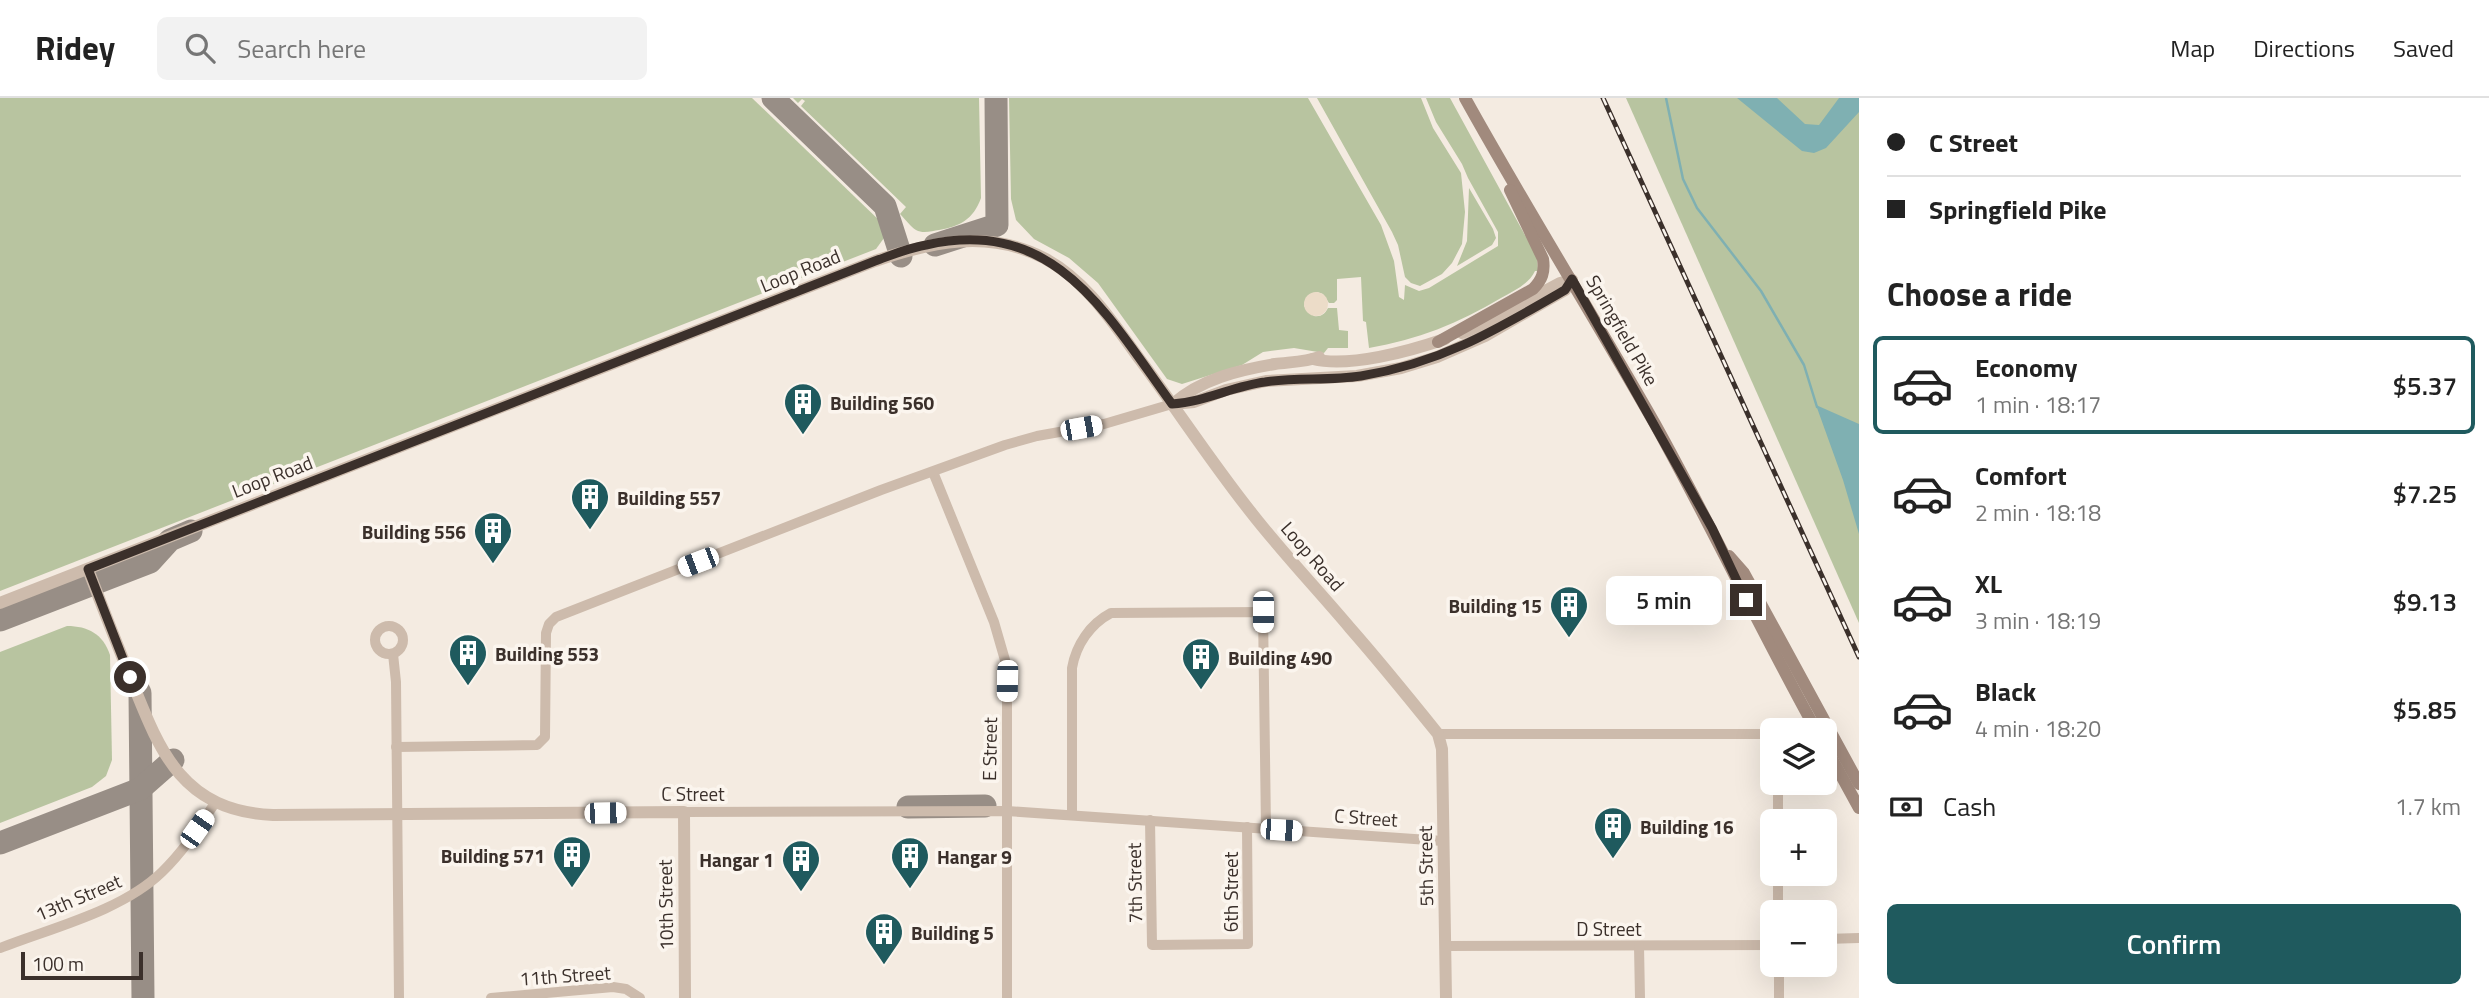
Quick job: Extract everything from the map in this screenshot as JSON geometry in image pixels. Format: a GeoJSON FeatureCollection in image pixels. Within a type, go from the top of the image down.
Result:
{"type":"FeatureCollection","features":[{"type":"Feature","properties":{"kind":"main road","name":"Springfield Pike"},"geometry":{"type":"LineString","coordinates":[[1465,98],[1572,279],[1722,547],[1735,578],[1809,718]]}},
{"type":"Feature","properties":{"kind":"main road"},"geometry":{"type":"LineString","coordinates":[[1438,342],[1533,289],[1544,271],[1543,259],[1482,129]]}},
{"type":"Feature","properties":{"kind":"main road","name":"Springfield Pike"},"geometry":{"type":"LineString","coordinates":[[1722,547],[1744,573],[1859,784]]}},
{"type":"Feature","properties":{"kind":"main road"},"geometry":{"type":"LineString","coordinates":[[1837,768],[1859,808]]}},
{"type":"Feature","properties":{"kind":"street","name":"Loop Road"},"geometry":{"type":"LineString","coordinates":[[0,603],[875,261],[929,244],[957,240],[1001,244],[1029,252],[1061,268],[1096,301],[1256,519],[1358,636],[1438,734]]}},
{"type":"Feature","properties":{"kind":"street"},"geometry":{"type":"LineString","coordinates":[[1172,404],[1188,391],[1229,374],[1330,355],[1346,355],[1355,359],[1392,354],[1438,342],[1482,325],[1557,284],[1572,279]]}},
{"type":"Feature","properties":{"kind":"street"},"geometry":{"type":"LineString","coordinates":[[396,747],[537,745],[545,737],[545,639],[552,620],[1023,439],[1104,424],[1266,381],[1357,376],[1425,361],[1485,337],[1565,290],[1572,279]]}},
{"type":"Feature","properties":{"kind":"street","name":"E Street"},"geometry":{"type":"LineString","coordinates":[[933,472],[994,622],[1004,655],[1007,681],[1007,998]]}},
{"type":"Feature","properties":{"kind":"street","name":"C Street"},"geometry":{"type":"LineString","coordinates":[[88,569],[139,701],[160,746],[184,780],[215,803],[234,810],[260,815],[1007,811],[1443,841]]}},
{"type":"Feature","properties":{"kind":"street"},"geometry":{"type":"LineString","coordinates":[[1072,814],[1072,668],[1077,650],[1093,626],[1111,613],[1263,612],[1266,828]]}},
{"type":"Feature","properties":{"kind":"street"},"geometry":{"type":"LineString","coordinates":[[393,654],[396,676],[398,998]]}},
{"type":"Feature","properties":{"kind":"street"},"geometry":{"type":"LineString","coordinates":[[1438,734],[1760,734]]}},
{"type":"Feature","properties":{"kind":"street","name":"5th Street"},"geometry":{"type":"LineString","coordinates":[[1438,734],[1442,749],[1446,998]]}},
{"type":"Feature","properties":{"kind":"street","name":"13th Street"},"geometry":{"type":"LineString","coordinates":[[0,948],[104,908],[142,888],[180,853],[215,803]]}},
{"type":"Feature","properties":{"kind":"street","name":"10th Street"},"geometry":{"type":"LineString","coordinates":[[684,812],[685,998]]}},
{"type":"Feature","properties":{"kind":"street","name":"7th Street"},"geometry":{"type":"LineString","coordinates":[[1150,820],[1152,945]]}},
{"type":"Feature","properties":{"kind":"street","name":"6th Street"},"geometry":{"type":"LineString","coordinates":[[1152,945],[1248,944],[1247,827]]}},
{"type":"Feature","properties":{"kind":"street"},"geometry":{"type":"LineString","coordinates":[[1837,939],[1859,938]]}},
{"type":"Feature","properties":{"kind":"street","name":"D Street"},"geometry":{"type":"LineString","coordinates":[[1446,946],[1760,945]]}},
{"type":"Feature","properties":{"kind":"street"},"geometry":{"type":"LineString","coordinates":[[1639,946],[1640,998]]}},
{"type":"Feature","properties":{"kind":"street"},"geometry":{"type":"LineString","coordinates":[[1779,977],[1779,998]]}},
{"type":"Feature","properties":{"kind":"street","name":"11th Street"},"geometry":{"type":"LineString","coordinates":[[491,998],[610,988],[626,989],[639,998]]}},
{"type":"Feature","properties":{"kind":"green space"},"geometry":{"type":"Polygon","coordinates":[[[0,98],[752,98],[882,223],[884,238],[876,249],[0,591],[0,98]]]}},
{"type":"Feature","properties":{"kind":"green space"},"geometry":{"type":"Polygon","coordinates":[[[793,98],[979,98],[981,198],[978,206],[965,221],[953,226],[928,232],[916,230],[900,214],[906,207],[801,106],[805,101],[802,99],[798,103],[793,98]]]}},
{"type":"Feature","properties":{"kind":"green space"},"geometry":{"type":"Polygon","coordinates":[[[1009,98],[1308,98],[1381,225],[1394,261],[1399,297],[1404,300],[1405,285],[1419,291],[1429,288],[1498,246],[1498,232],[1436,122],[1426,98],[1450,98],[1537,257],[1538,271],[1516,290],[1453,323],[1421,335],[1369,348],[1366,322],[1363,321],[1361,277],[1337,279],[1337,300],[1334,303],[1329,303],[1323,294],[1317,292],[1309,295],[1304,306],[1314,316],[1322,315],[1328,308],[1337,308],[1339,330],[1348,331],[1348,348],[1328,348],[1324,353],[1294,348],[1263,352],[1242,365],[1182,384],[1167,379],[1098,283],[1069,258],[1034,239],[1016,220],[1011,199],[1009,98]]]}},
{"type":"Feature","properties":{"kind":"green space"},"geometry":{"type":"Polygon","coordinates":[[[1317,98],[1421,98],[1433,128],[1461,173],[1465,212],[1462,244],[1452,263],[1442,274],[1420,286],[1405,277],[1398,245],[1392,232],[1317,98]]]}},
{"type":"Feature","properties":{"kind":"green space"},"geometry":{"type":"Polygon","coordinates":[[[1626,98],[1859,98],[1859,623],[1626,98]]]}},
{"type":"Feature","properties":{"kind":"green space"},"geometry":{"type":"Polygon","coordinates":[[[1469,188],[1496,238],[1492,245],[1457,266],[1467,241],[1469,188]]]}},
{"type":"Feature","properties":{"kind":"green space"},"geometry":{"type":"Polygon","coordinates":[[[67,626],[94,633],[110,655],[112,760],[106,776],[92,787],[0,823],[0,652],[67,626]]]}},
{"type":"Feature","properties":{"kind":"shaded area"},"geometry":{"type":"Polygon","coordinates":[[[1316,292],[1325,295],[1328,304],[1325,313],[1316,316],[1307,313],[1304,304],[1307,295],[1316,292]]]}},
{"type":"Feature","properties":{"kind":"water"},"geometry":{"type":"Polygon","coordinates":[[[1737,98],[1777,98],[1805,124],[1819,125],[1839,98],[1859,98],[1859,112],[1826,148],[1814,153],[1802,151],[1737,98]]]}},
{"type":"Feature","properties":{"kind":"water"},"geometry":{"type":"Polygon","coordinates":[[[1816,405],[1859,424],[1859,534],[1843,480],[1816,405]]]}},
{"type":"Feature","properties":{"kind":"waterway"},"geometry":{"type":"LineString","coordinates":[[1666,98],[1683,179],[1697,208],[1761,291],[1804,365],[1817,407]]}},
{"type":"Feature","properties":{"kind":"taxiway"},"geometry":{"type":"LineString","coordinates":[[773,98],[885,206],[901,256]]}},
{"type":"Feature","properties":{"kind":"taxiway"},"geometry":{"type":"LineString","coordinates":[[935,245],[997,225],[996,98]]}},
{"type":"Feature","properties":{"kind":"taxiway"},"geometry":{"type":"LineString","coordinates":[[0,620],[150,562],[170,540],[191,531]]}},
{"type":"Feature","properties":{"kind":"taxiway"},"geometry":{"type":"LineString","coordinates":[[137,687],[140,693],[143,998]]}},
{"type":"Feature","properties":{"kind":"taxiway"},"geometry":{"type":"LineString","coordinates":[[0,843],[140,789],[173,760]]}},
{"type":"Feature","properties":{"kind":"taxiway"},"geometry":{"type":"LineString","coordinates":[[908,807],[985,806]]}},
{"type":"Feature","properties":{"kind":"railway"},"geometry":{"type":"LineString","coordinates":[[1603,98],[1859,657]]}},
{"type":"Feature","properties":{"kind":"place","name":"Building 560"},"geometry":{"type":"Point","coordinates":[803,436]}},
{"type":"Feature","properties":{"kind":"place","name":"Building 557"},"geometry":{"type":"Point","coordinates":[590,531]}},
{"type":"Feature","properties":{"kind":"place","name":"Building 556"},"geometry":{"type":"Point","coordinates":[493,565]}},
{"type":"Feature","properties":{"kind":"place","name":"Building 15"},"geometry":{"type":"Point","coordinates":[1569,639]}},
{"type":"Feature","properties":{"kind":"place","name":"Building 553"},"geometry":{"type":"Point","coordinates":[468,687]}},
{"type":"Feature","properties":{"kind":"place","name":"Building 490"},"geometry":{"type":"Point","coordinates":[1201,691]}},
{"type":"Feature","properties":{"kind":"place","name":"Building 16"},"geometry":{"type":"Point","coordinates":[1613,860]}},
{"type":"Feature","properties":{"kind":"place","name":"Building 571"},"geometry":{"type":"Point","coordinates":[572,889]}},
{"type":"Feature","properties":{"kind":"place","name":"Hangar 9"},"geometry":{"type":"Point","coordinates":[910,890]}},
{"type":"Feature","properties":{"kind":"place","name":"Hangar 1"},"geometry":{"type":"Point","coordinates":[801,893]}},
{"type":"Feature","properties":{"kind":"place","name":"Building 5"},"geometry":{"type":"Point","coordinates":[884,966]}},
{"type":"Feature","properties":{"kind":"route"},"geometry":{"type":"LineString","coordinates":[[130,677],[88,569],[875,261],[914,247],[957,240],[1014,247],[1044,258],[1061,268],[1096,301],[1172,404],[1194,402],[1226,390],[1266,381],[1357,376],[1425,361],[1485,337],[1565,290],[1572,279],[1712,528],[1746,600]]}}]}
